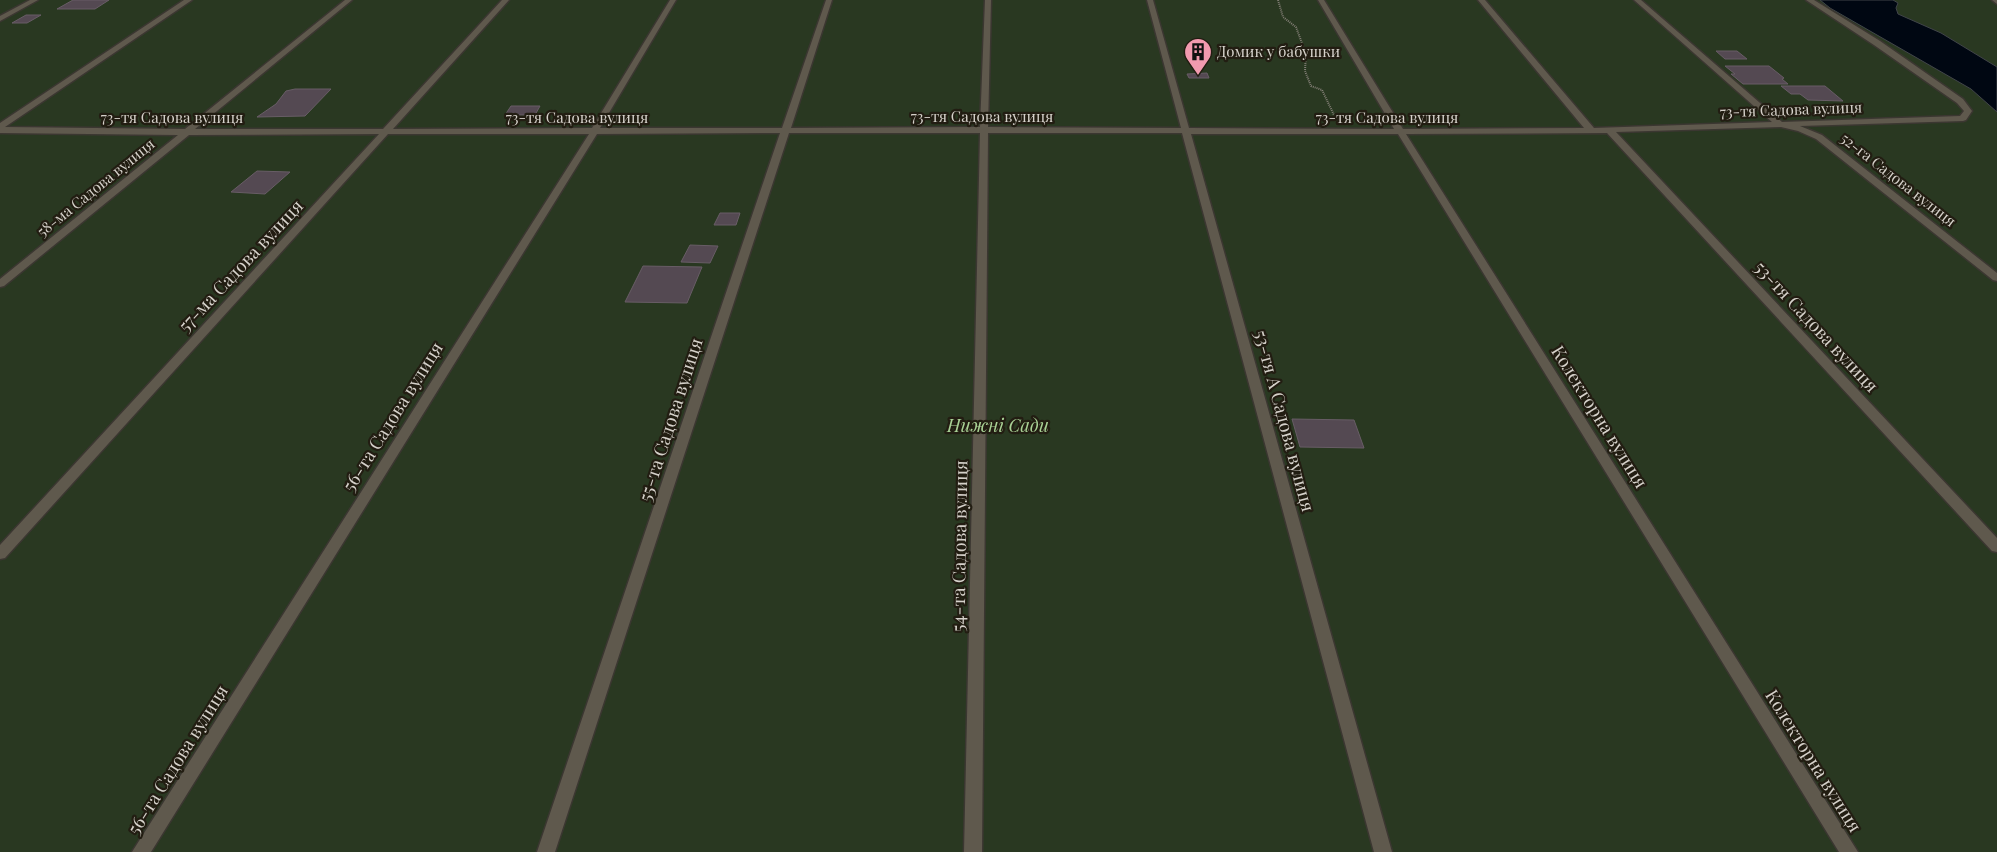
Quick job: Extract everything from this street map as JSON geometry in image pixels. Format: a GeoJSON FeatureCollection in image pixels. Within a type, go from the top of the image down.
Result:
{"type":"FeatureCollection","features":[{"type":"Feature","properties":{"kind":"street"},"geometry":{"type":"LineString","coordinates":[[0,19],[36,0]]}},
{"type":"Feature","properties":{"kind":"street"},"geometry":{"type":"LineString","coordinates":[[0,128],[189,0]]}},
{"type":"Feature","properties":{"kind":"street","name":"58-ма Садова вулиця"},"geometry":{"type":"LineString","coordinates":[[0,284],[349,0]]}},
{"type":"Feature","properties":{"kind":"street","name":"57-ма Садова вулиця"},"geometry":{"type":"LineString","coordinates":[[0,554],[506,0]]}},
{"type":"Feature","properties":{"kind":"street","name":"56-та Садова вулиця"},"geometry":{"type":"LineString","coordinates":[[141,852],[594,132],[673,0]]}},
{"type":"Feature","properties":{"kind":"street","name":"55-та Садова вулиця"},"geometry":{"type":"LineString","coordinates":[[546,852],[829,0]]}},
{"type":"Feature","properties":{"kind":"street","name":"54-та Садова вулиця"},"geometry":{"type":"LineString","coordinates":[[973,852],[984,130],[988,0]]}},
{"type":"Feature","properties":{"kind":"street","name":"53-тя А Садова вулиця"},"geometry":{"type":"LineString","coordinates":[[1150,0],[1383,852]]}},
{"type":"Feature","properties":{"kind":"street","name":"Колекторна вулиця"},"geometry":{"type":"LineString","coordinates":[[1321,0],[1401,133],[1849,852]]}},
{"type":"Feature","properties":{"kind":"street"},"geometry":{"type":"LineString","coordinates":[[1481,0],[1591,130]]}},
{"type":"Feature","properties":{"kind":"street","name":"52-га Садова вулиця"},"geometry":{"type":"LineString","coordinates":[[1637,0],[1780,124],[1801,129],[1819,137],[1997,278]]}},
{"type":"Feature","properties":{"kind":"street","name":"73-тя Садова вулиця"},"geometry":{"type":"LineString","coordinates":[[0,128],[187,132],[984,130],[1401,133],[1610,130],[1963,118],[1968,111],[1960,101],[1877,42],[1809,0]]}},
{"type":"Feature","properties":{"kind":"street","name":"53-тя Садова вулиця"},"geometry":{"type":"LineString","coordinates":[[1610,130],[1997,547]]}},
{"type":"Feature","properties":{"kind":"path"},"geometry":{"type":"LineString","coordinates":[[1278,0],[1283,17],[1296,27],[1306,54],[1305,70],[1311,86],[1322,90],[1334,112],[1337,132]]}},
{"type":"Feature","properties":{"kind":"green space","name":"Нижні Сади"},"geometry":{"type":"Polygon","coordinates":[[[0,0],[1997,0],[1997,852],[0,852],[0,0]]]}},
{"type":"Feature","properties":{"kind":"shaded area"},"geometry":{"type":"Polygon","coordinates":[[[1820,0],[1893,0],[1898,3],[1896,8],[1898,14],[1941,33],[1997,67],[1997,112],[1971,89],[1830,8],[1820,0]]]}},
{"type":"Feature","properties":{"kind":"building"},"geometry":{"type":"Polygon","coordinates":[[[73,0],[109,0],[95,9],[57,9],[73,0]]]}},
{"type":"Feature","properties":{"kind":"building"},"geometry":{"type":"Polygon","coordinates":[[[26,15],[41,15],[27,23],[12,23],[26,15]]]}},
{"type":"Feature","properties":{"kind":"building"},"geometry":{"type":"Polygon","coordinates":[[[1716,51],[1737,51],[1747,59],[1725,59],[1716,51]]]}},
{"type":"Feature","properties":{"kind":"building"},"geometry":{"type":"Polygon","coordinates":[[[1725,66],[1769,66],[1784,78],[1782,79],[1788,84],[1743,84],[1725,66]]]}},
{"type":"Feature","properties":{"kind":"building","name":"Домик у бабушки"},"geometry":{"type":"Polygon","coordinates":[[[1207,73],[1209,78],[1189,78],[1187,74],[1207,73]]]}},
{"type":"Feature","properties":{"kind":"building"},"geometry":{"type":"Polygon","coordinates":[[[1781,86],[1825,86],[1843,101],[1808,100],[1800,94],[1791,94],[1781,86]]]}},
{"type":"Feature","properties":{"kind":"building"},"geometry":{"type":"Polygon","coordinates":[[[295,89],[331,89],[305,116],[257,117],[276,104],[286,91],[295,89]]]}},
{"type":"Feature","properties":{"kind":"building"},"geometry":{"type":"Polygon","coordinates":[[[511,106],[540,106],[535,115],[505,115],[511,106]]]}},
{"type":"Feature","properties":{"kind":"building"},"geometry":{"type":"Polygon","coordinates":[[[257,171],[290,172],[265,194],[231,192],[257,171]]]}},
{"type":"Feature","properties":{"kind":"building"},"geometry":{"type":"Polygon","coordinates":[[[720,213],[740,213],[736,225],[714,225],[720,213]]]}},
{"type":"Feature","properties":{"kind":"building"},"geometry":{"type":"Polygon","coordinates":[[[690,245],[718,246],[710,263],[681,262],[690,245]]]}},
{"type":"Feature","properties":{"kind":"building"},"geometry":{"type":"Polygon","coordinates":[[[643,266],[702,267],[687,303],[625,302],[643,266]]]}},
{"type":"Feature","properties":{"kind":"building"},"geometry":{"type":"Polygon","coordinates":[[[1292,419],[1354,420],[1364,448],[1300,447],[1292,419]]]}},
{"type":"Feature","properties":{"kind":"place","name":"Домик у бабушки"},"geometry":{"type":"Point","coordinates":[1198,76]}}]}
